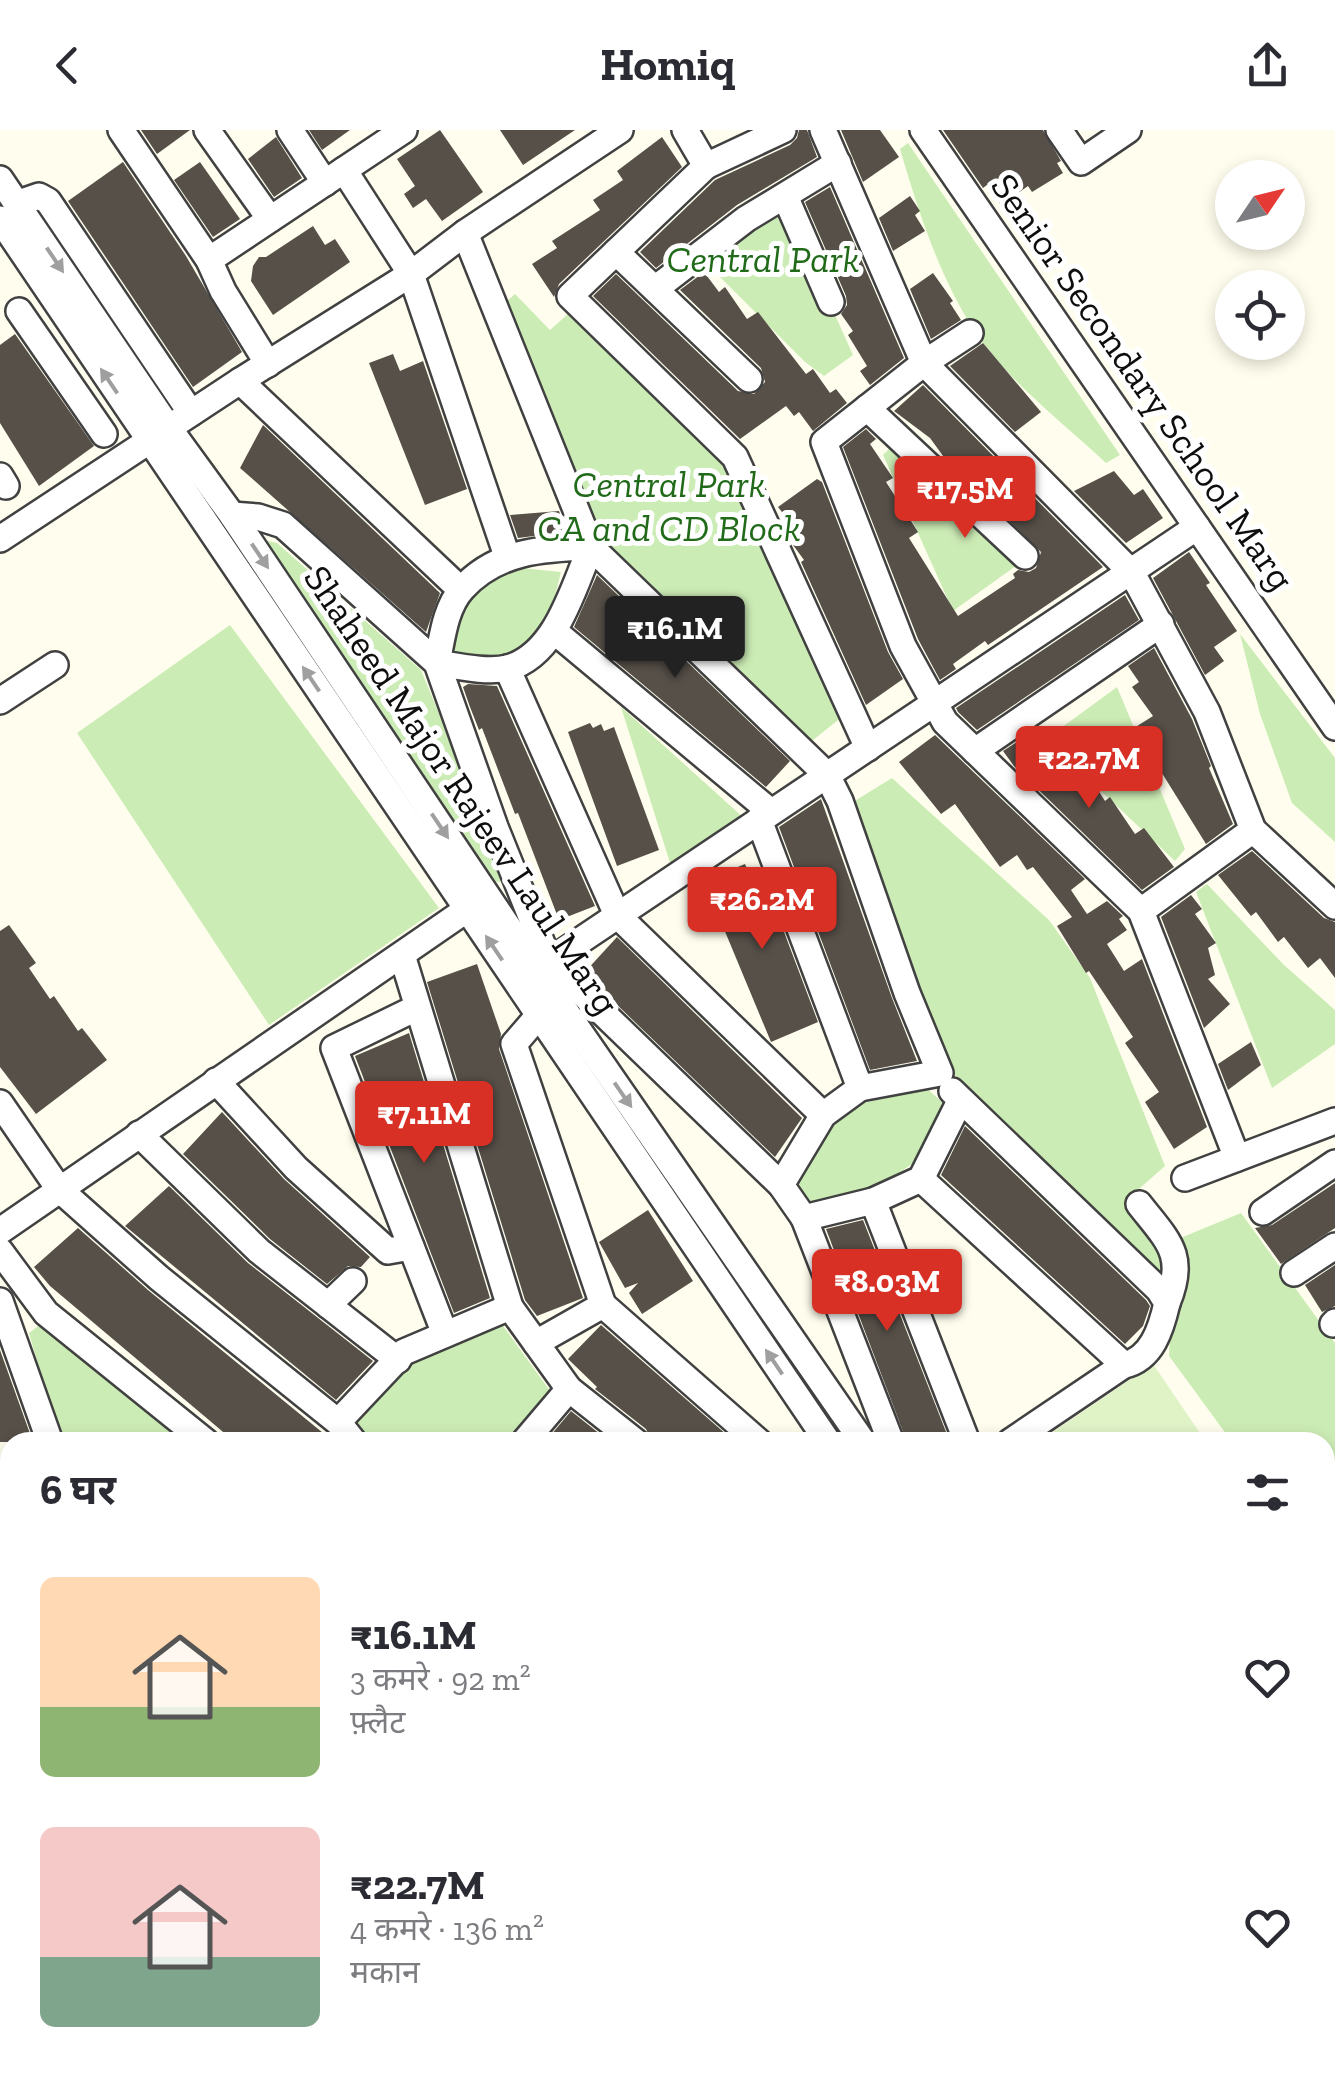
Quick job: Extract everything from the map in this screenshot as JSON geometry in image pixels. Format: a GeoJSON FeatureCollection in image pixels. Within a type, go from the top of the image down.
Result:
{"type":"FeatureCollection","features":[{"type":"Feature","properties":{"kind":"street"},"geometry":{"type":"LineString","coordinates":[[121,130],[216,256],[224,291],[268,364]]}},
{"type":"Feature","properties":{"kind":"street"},"geometry":{"type":"LineString","coordinates":[[207,130],[270,220]]}},
{"type":"Feature","properties":{"kind":"street"},"geometry":{"type":"LineString","coordinates":[[290,130],[335,176],[411,274],[507,556]]}},
{"type":"Feature","properties":{"kind":"street"},"geometry":{"type":"LineString","coordinates":[[216,256],[404,130]]}},
{"type":"Feature","properties":{"kind":"street"},"geometry":{"type":"LineString","coordinates":[[0,538],[411,274],[465,233],[620,130]]}},
{"type":"Feature","properties":{"kind":"street"},"geometry":{"type":"LineString","coordinates":[[685,130],[706,166]]}},
{"type":"Feature","properties":{"kind":"street"},"geometry":{"type":"LineString","coordinates":[[783,130],[706,166],[570,296],[735,457],[868,748]]}},
{"type":"Feature","properties":{"kind":"street"},"geometry":{"type":"LineString","coordinates":[[824,130],[924,363],[1132,573],[1207,712],[1252,830],[1335,906]]}},
{"type":"Feature","properties":{"kind":"street","name":"Senior Secondary School Marg"},"geometry":{"type":"LineString","coordinates":[[923,130],[1197,527],[1328,700],[1335,726]]}},
{"type":"Feature","properties":{"kind":"street"},"geometry":{"type":"LineString","coordinates":[[1059,130],[1081,162],[1128,130]]}},
{"type":"Feature","properties":{"kind":"street"},"geometry":{"type":"LineString","coordinates":[[654,288],[746,219],[838,163]]}},
{"type":"Feature","properties":{"kind":"street","name":"Shaheed Major Rajeev Laul Marg"},"geometry":{"type":"LineString","coordinates":[[0,180],[8,211],[48,290],[159,434],[232,515],[478,903]]}},
{"type":"Feature","properties":{"kind":"street"},"geometry":{"type":"LineString","coordinates":[[8,211],[39,196],[48,201],[191,413]]}},
{"type":"Feature","properties":{"kind":"street"},"geometry":{"type":"LineString","coordinates":[[785,196],[831,302]]}},
{"type":"Feature","properties":{"kind":"street","name":"Shaheed Major Rajeev Laul Marg"},"geometry":{"type":"LineString","coordinates":[[8,211],[478,903],[535,972],[856,1432]]}},
{"type":"Feature","properties":{"kind":"street"},"geometry":{"type":"LineString","coordinates":[[465,233],[591,547],[827,775],[940,1073],[960,1101],[1159,1290],[1167,1303]]}},
{"type":"Feature","properties":{"kind":"street"},"geometry":{"type":"LineString","coordinates":[[616,252],[749,379]]}},
{"type":"Feature","properties":{"kind":"street"},"geometry":{"type":"LineString","coordinates":[[48,290],[10,317],[104,434]]}},
{"type":"Feature","properties":{"kind":"street"},"geometry":{"type":"LineString","coordinates":[[970,333],[924,363],[824,442],[903,646],[945,722],[1141,911],[1237,1158]]}},
{"type":"Feature","properties":{"kind":"street"},"geometry":{"type":"LineString","coordinates":[[240,381],[460,590]]}},
{"type":"Feature","properties":{"kind":"street"},"geometry":{"type":"LineString","coordinates":[[867,408],[1024,556]]}},
{"type":"Feature","properties":{"kind":"street"},"geometry":{"type":"LineString","coordinates":[[232,515],[284,525],[436,663],[495,827],[535,972],[781,1185],[804,1218],[887,1432]]}},
{"type":"Feature","properties":{"kind":"street"},"geometry":{"type":"LineString","coordinates":[[535,972],[1197,527]]}},
{"type":"Feature","properties":{"kind":"street"},"geometry":{"type":"LineString","coordinates":[[436,663],[445,622],[460,590],[507,556],[550,548],[591,547]]}},
{"type":"Feature","properties":{"kind":"street"},"geometry":{"type":"LineString","coordinates":[[436,663],[508,668],[533,653],[554,630],[591,547]]}},
{"type":"Feature","properties":{"kind":"street"},"geometry":{"type":"LineString","coordinates":[[975,751],[1161,624]]}},
{"type":"Feature","properties":{"kind":"street"},"geometry":{"type":"LineString","coordinates":[[554,630],[765,816],[860,1088]]}},
{"type":"Feature","properties":{"kind":"street"},"geometry":{"type":"LineString","coordinates":[[0,701],[55,665]]}},
{"type":"Feature","properties":{"kind":"street"},"geometry":{"type":"LineString","coordinates":[[508,668],[616,915],[823,1115]]}},
{"type":"Feature","properties":{"kind":"street"},"geometry":{"type":"LineString","coordinates":[[1141,911],[1252,830]]}},
{"type":"Feature","properties":{"kind":"street"},"geometry":{"type":"LineString","coordinates":[[0,1230],[478,903]]}},
{"type":"Feature","properties":{"kind":"street"},"geometry":{"type":"LineString","coordinates":[[402,955],[510,1307],[569,1388],[624,1432]]}},
{"type":"Feature","properties":{"kind":"street","name":"Shaheed Major Rajeev Laul Marg"},"geometry":{"type":"LineString","coordinates":[[535,972],[539,1015],[821,1432]]}},
{"type":"Feature","properties":{"kind":"street"},"geometry":{"type":"LineString","coordinates":[[416,1008],[334,1048],[399,1249],[445,1334]]}},
{"type":"Feature","properties":{"kind":"street"},"geometry":{"type":"LineString","coordinates":[[539,1015],[514,1044],[603,1305],[748,1432]]}},
{"type":"Feature","properties":{"kind":"street"},"geometry":{"type":"LineString","coordinates":[[781,1185],[823,1115],[860,1088],[940,1073]]}},
{"type":"Feature","properties":{"kind":"street"},"geometry":{"type":"LineString","coordinates":[[216,1081],[296,1168],[399,1249]]}},
{"type":"Feature","properties":{"kind":"street"},"geometry":{"type":"LineString","coordinates":[[804,1218],[874,1201],[921,1179],[960,1101]]}},
{"type":"Feature","properties":{"kind":"street"},"geometry":{"type":"LineString","coordinates":[[0,1103],[59,1189],[159,1278],[346,1432],[404,1352],[510,1307]]}},
{"type":"Feature","properties":{"kind":"street"},"geometry":{"type":"LineString","coordinates":[[1185,1178],[1335,1122]]}},
{"type":"Feature","properties":{"kind":"street"},"geometry":{"type":"LineString","coordinates":[[139,1134],[259,1251],[398,1360]]}},
{"type":"Feature","properties":{"kind":"street"},"geometry":{"type":"LineString","coordinates":[[1263,1212],[1335,1163]]}},
{"type":"Feature","properties":{"kind":"street"},"geometry":{"type":"LineString","coordinates":[[921,1179],[1124,1366]]}},
{"type":"Feature","properties":{"kind":"street"},"geometry":{"type":"LineString","coordinates":[[874,1201],[963,1432]]}},
{"type":"Feature","properties":{"kind":"street"},"geometry":{"type":"LineString","coordinates":[[1025,1432],[1124,1366],[1144,1357],[1162,1327],[1176,1282],[1177,1259],[1169,1242],[1139,1204]]}},
{"type":"Feature","properties":{"kind":"street"},"geometry":{"type":"LineString","coordinates":[[1294,1274],[1335,1246]]}},
{"type":"Feature","properties":{"kind":"street"},"geometry":{"type":"LineString","coordinates":[[328,1306],[358,1277],[399,1249]]}},
{"type":"Feature","properties":{"kind":"street"},"geometry":{"type":"LineString","coordinates":[[0,1251],[46,1313],[194,1432]]}},
{"type":"Feature","properties":{"kind":"street"},"geometry":{"type":"LineString","coordinates":[[0,1301],[46,1432]]}},
{"type":"Feature","properties":{"kind":"street"},"geometry":{"type":"LineString","coordinates":[[536,1342],[603,1305]]}},
{"type":"Feature","properties":{"kind":"street"},"geometry":{"type":"LineString","coordinates":[[532,1432],[569,1388]]}},
{"type":"Feature","properties":{"kind":"green space"},"geometry":{"type":"Polygon","coordinates":[[[908,143],[1120,455],[1106,463],[1016,381],[972,327],[949,285],[922,218],[900,149],[908,143]]]}},
{"type":"Feature","properties":{"kind":"green space","name":"Central Park"},"geometry":{"type":"Polygon","coordinates":[[[784,201],[853,355],[824,376],[805,362],[704,261],[784,201]]]}},
{"type":"Feature","properties":{"kind":"green space","name":"Central Park CA and CD Block"},"geometry":{"type":"Polygon","coordinates":[[[515,294],[550,330],[577,306],[737,452],[847,713],[803,748],[588,548],[499,308],[515,294]]]}},
{"type":"Feature","properties":{"kind":"green space"},"geometry":{"type":"Polygon","coordinates":[[[895,443],[1027,558],[953,611],[883,455],[895,443]]]}},
{"type":"Feature","properties":{"kind":"green space"},"geometry":{"type":"Polygon","coordinates":[[[259,539],[277,543],[421,670],[508,881],[495,882],[259,539]]]}},
{"type":"Feature","properties":{"kind":"green space"},"geometry":{"type":"Polygon","coordinates":[[[512,567],[561,572],[547,630],[504,657],[481,660],[453,653],[459,619],[468,599],[512,567]]]}},
{"type":"Feature","properties":{"kind":"green space"},"geometry":{"type":"Polygon","coordinates":[[[230,625],[439,908],[269,1025],[77,733],[230,625]]]}},
{"type":"Feature","properties":{"kind":"green space"},"geometry":{"type":"Polygon","coordinates":[[[1240,634],[1335,758],[1335,842],[1292,803],[1260,714],[1240,634]]]}},
{"type":"Feature","properties":{"kind":"green space"},"geometry":{"type":"Polygon","coordinates":[[[1117,687],[1185,849],[1175,861],[1046,739],[1117,687]]]}},
{"type":"Feature","properties":{"kind":"green space"},"geometry":{"type":"Polygon","coordinates":[[[621,707],[745,819],[670,863],[621,707]]]}},
{"type":"Feature","properties":{"kind":"green space"},"geometry":{"type":"Polygon","coordinates":[[[892,778],[1049,920],[1090,978],[1165,1166],[1139,1189],[1173,1241],[1241,1213],[1335,1343],[1335,1432],[1225,1432],[1169,1356],[1171,1291],[965,1090],[945,1059],[853,802],[892,778]]]}},
{"type":"Feature","properties":{"kind":"green space"},"geometry":{"type":"Polygon","coordinates":[[[1207,884],[1284,965],[1335,1010],[1335,1044],[1272,1088],[1196,892],[1207,884]]]}},
{"type":"Feature","properties":{"kind":"green space"},"geometry":{"type":"Polygon","coordinates":[[[925,1087],[942,1102],[937,1123],[912,1164],[845,1209],[817,1208],[794,1195],[795,1172],[821,1133],[857,1105],[925,1087]]]}},
{"type":"Feature","properties":{"kind":"green space"},"geometry":{"type":"Polygon","coordinates":[[[501,1323],[553,1395],[522,1432],[357,1432],[352,1425],[412,1358],[501,1323]]]}},
{"type":"Feature","properties":{"kind":"green space"},"geometry":{"type":"Polygon","coordinates":[[[41,1324],[181,1432],[57,1432],[29,1333],[41,1324]]]}},
{"type":"Feature","properties":{"kind":"green space"},"geometry":{"type":"Polygon","coordinates":[[[1153,1364],[1199,1432],[1053,1432],[1153,1364]]]}},
{"type":"Feature","properties":{"kind":"building"},"geometry":{"type":"Polygon","coordinates":[[[141,130],[190,130],[157,154],[141,130]]]}},
{"type":"Feature","properties":{"kind":"building"},"geometry":{"type":"Polygon","coordinates":[[[309,130],[350,130],[322,150],[309,130]]]}},
{"type":"Feature","properties":{"kind":"building"},"geometry":{"type":"Polygon","coordinates":[[[440,130],[483,192],[442,221],[426,199],[413,208],[404,194],[415,186],[397,159],[440,130]]]}},
{"type":"Feature","properties":{"kind":"building"},"geometry":{"type":"Polygon","coordinates":[[[500,130],[575,130],[523,165],[500,130]]]}},
{"type":"Feature","properties":{"kind":"building"},"geometry":{"type":"Polygon","coordinates":[[[799,130],[807,130],[817,157],[737,205],[656,268],[640,252],[715,180],[790,145],[799,130]]]}},
{"type":"Feature","properties":{"kind":"building"},"geometry":{"type":"Polygon","coordinates":[[[841,130],[880,130],[899,157],[863,182],[841,130]]]}},
{"type":"Feature","properties":{"kind":"building"},"geometry":{"type":"Polygon","coordinates":[[[943,130],[1043,130],[1061,161],[1057,163],[1063,173],[1032,192],[1028,186],[1001,205],[987,185],[983,188],[943,130]]]}},
{"type":"Feature","properties":{"kind":"building"},"geometry":{"type":"Polygon","coordinates":[[[276,137],[302,178],[274,197],[248,159],[276,137]]]}},
{"type":"Feature","properties":{"kind":"building"},"geometry":{"type":"Polygon","coordinates":[[[662,137],[682,167],[559,284],[554,297],[532,264],[557,248],[552,241],[600,210],[593,200],[623,180],[617,171],[662,137]]]}},
{"type":"Feature","properties":{"kind":"building"},"geometry":{"type":"Polygon","coordinates":[[[123,162],[186,256],[242,352],[193,387],[68,201],[123,162]]]}},
{"type":"Feature","properties":{"kind":"building"},"geometry":{"type":"Polygon","coordinates":[[[200,162],[240,219],[213,237],[174,180],[200,162]]]}},
{"type":"Feature","properties":{"kind":"building"},"geometry":{"type":"Polygon","coordinates":[[[830,187],[904,358],[870,385],[860,371],[867,366],[848,335],[853,331],[841,314],[847,305],[846,296],[805,202],[830,187]]]}},
{"type":"Feature","properties":{"kind":"building"},"geometry":{"type":"Polygon","coordinates":[[[910,196],[920,211],[915,215],[925,231],[893,251],[879,218],[910,196]]]}},
{"type":"Feature","properties":{"kind":"building"},"geometry":{"type":"Polygon","coordinates":[[[313,226],[325,245],[335,239],[350,262],[273,315],[251,281],[253,266],[259,257],[266,257],[313,226]]]}},
{"type":"Feature","properties":{"kind":"building"},"geometry":{"type":"Polygon","coordinates":[[[704,272],[719,292],[725,287],[747,319],[758,312],[806,374],[813,369],[830,393],[836,389],[847,403],[813,431],[799,412],[794,416],[786,406],[740,439],[593,296],[616,274],[738,391],[754,394],[765,382],[761,368],[680,290],[704,272]]]}},
{"type":"Feature","properties":{"kind":"building"},"geometry":{"type":"Polygon","coordinates":[[[933,273],[961,320],[931,339],[910,289],[933,273]]]}},
{"type":"Feature","properties":{"kind":"building"},"geometry":{"type":"Polygon","coordinates":[[[15,334],[94,446],[39,486],[0,423],[0,345],[15,334]]]}},
{"type":"Feature","properties":{"kind":"building"},"geometry":{"type":"Polygon","coordinates":[[[983,343],[1041,412],[1015,432],[950,366],[983,343]]]}},
{"type":"Feature","properties":{"kind":"building"},"geometry":{"type":"Polygon","coordinates":[[[393,354],[400,371],[423,361],[467,489],[425,505],[369,363],[393,354]]]}},
{"type":"Feature","properties":{"kind":"building"},"geometry":{"type":"Polygon","coordinates":[[[923,385],[1103,567],[988,645],[985,641],[953,664],[956,669],[940,680],[918,639],[843,447],[866,429],[876,439],[870,444],[893,478],[886,482],[918,532],[909,538],[958,616],[1015,578],[1013,574],[1018,570],[1029,572],[1036,568],[1041,552],[982,494],[952,456],[946,460],[930,438],[894,411],[923,385]]]}},
{"type":"Feature","properties":{"kind":"building"},"geometry":{"type":"Polygon","coordinates":[[[263,425],[440,593],[426,632],[240,468],[263,425]]]}},
{"type":"Feature","properties":{"kind":"building"},"geometry":{"type":"Polygon","coordinates":[[[1114,471],[1134,495],[1143,489],[1163,518],[1126,543],[1074,491],[1114,471]]]}},
{"type":"Feature","properties":{"kind":"building"},"geometry":{"type":"Polygon","coordinates":[[[817,479],[822,482],[888,652],[903,679],[866,705],[801,562],[804,560],[784,525],[789,521],[778,507],[817,479]]]}},
{"type":"Feature","properties":{"kind":"building"},"geometry":{"type":"Polygon","coordinates":[[[559,511],[566,532],[518,538],[510,515],[559,511]]]}},
{"type":"Feature","properties":{"kind":"building"},"geometry":{"type":"Polygon","coordinates":[[[1189,552],[1237,631],[1214,647],[1224,661],[1205,675],[1153,578],[1189,552]]]}},
{"type":"Feature","properties":{"kind":"building"},"geometry":{"type":"Polygon","coordinates":[[[597,575],[790,761],[766,787],[574,627],[597,575]]]}},
{"type":"Feature","properties":{"kind":"building"},"geometry":{"type":"Polygon","coordinates":[[[1125,595],[1139,620],[977,730],[958,712],[956,708],[1125,595]]]}},
{"type":"Feature","properties":{"kind":"building"},"geometry":{"type":"Polygon","coordinates":[[[1154,648],[1192,719],[1233,824],[1206,844],[1134,728],[1153,716],[1132,687],[1139,682],[1128,666],[1154,648]]]}},
{"type":"Feature","properties":{"kind":"building"},"geometry":{"type":"Polygon","coordinates":[[[497,686],[595,906],[559,920],[518,813],[515,814],[470,707],[463,687],[497,686]]]}},
{"type":"Feature","properties":{"kind":"building"},"geometry":{"type":"Polygon","coordinates":[[[590,723],[593,728],[601,724],[604,731],[614,727],[659,850],[617,866],[568,732],[590,723]]]}},
{"type":"Feature","properties":{"kind":"building"},"geometry":{"type":"Polygon","coordinates":[[[1034,731],[1044,745],[1051,740],[1086,789],[1094,784],[1105,801],[1110,797],[1135,834],[1144,828],[1174,867],[1142,890],[1014,766],[1003,751],[1034,731]]]}},
{"type":"Feature","properties":{"kind":"building"},"geometry":{"type":"Polygon","coordinates":[[[935,735],[1085,879],[1071,890],[1087,914],[1107,901],[1123,916],[1119,919],[1127,930],[1107,944],[1124,971],[1142,959],[1207,1127],[1174,1149],[1145,1102],[1159,1092],[1125,1043],[1133,1037],[1057,926],[1072,917],[1033,867],[1027,870],[1017,855],[1000,867],[955,804],[941,814],[899,762],[935,735]]]}},
{"type":"Feature","properties":{"kind":"building"},"geometry":{"type":"Polygon","coordinates":[[[821,799],[917,1061],[870,1070],[779,827],[821,799]]]}},
{"type":"Feature","properties":{"kind":"building"},"geometry":{"type":"Polygon","coordinates":[[[1252,851],[1324,918],[1335,922],[1335,978],[1320,958],[1308,968],[1284,937],[1278,942],[1256,912],[1251,916],[1218,875],[1252,851]]]}},
{"type":"Feature","properties":{"kind":"building"},"geometry":{"type":"Polygon","coordinates":[[[745,864],[753,883],[764,879],[818,1022],[771,1042],[704,881],[745,864]]]}},
{"type":"Feature","properties":{"kind":"building"},"geometry":{"type":"Polygon","coordinates":[[[1191,895],[1202,909],[1195,914],[1216,943],[1208,948],[1215,975],[1208,979],[1230,1004],[1204,1028],[1161,917],[1191,895]]]}},
{"type":"Feature","properties":{"kind":"building"},"geometry":{"type":"Polygon","coordinates":[[[9,925],[36,963],[29,968],[50,999],[54,996],[78,1031],[82,1028],[107,1060],[36,1114],[0,1067],[0,931],[9,925]]]}},
{"type":"Feature","properties":{"kind":"building"},"geometry":{"type":"Polygon","coordinates":[[[617,937],[802,1118],[775,1157],[584,973],[617,937]]]}},
{"type":"Feature","properties":{"kind":"building"},"geometry":{"type":"Polygon","coordinates":[[[477,964],[501,1034],[499,1049],[583,1298],[537,1316],[525,1300],[427,982],[477,964]]]}},
{"type":"Feature","properties":{"kind":"building"},"geometry":{"type":"Polygon","coordinates":[[[409,1033],[490,1298],[454,1313],[355,1056],[409,1033]]]}},
{"type":"Feature","properties":{"kind":"building"},"geometry":{"type":"Polygon","coordinates":[[[1251,1042],[1261,1065],[1228,1090],[1218,1064],[1251,1042]]]}},
{"type":"Feature","properties":{"kind":"building"},"geometry":{"type":"Polygon","coordinates":[[[222,1112],[284,1179],[370,1257],[361,1267],[348,1266],[327,1284],[270,1239],[183,1154],[222,1112]]]}},
{"type":"Feature","properties":{"kind":"building"},"geometry":{"type":"Polygon","coordinates":[[[965,1126],[1146,1300],[1150,1306],[1143,1326],[1125,1344],[941,1175],[965,1126]]]}},
{"type":"Feature","properties":{"kind":"building"},"geometry":{"type":"Polygon","coordinates":[[[1335,1183],[1335,1228],[1281,1264],[1255,1228],[1272,1225],[1335,1183]]]}},
{"type":"Feature","properties":{"kind":"building"},"geometry":{"type":"Polygon","coordinates":[[[169,1186],[248,1263],[373,1361],[336,1400],[125,1226],[169,1186]]]}},
{"type":"Feature","properties":{"kind":"building"},"geometry":{"type":"Polygon","coordinates":[[[648,1210],[693,1281],[642,1314],[629,1293],[638,1283],[625,1288],[599,1242],[648,1210]]]}},
{"type":"Feature","properties":{"kind":"building"},"geometry":{"type":"Polygon","coordinates":[[[863,1220],[946,1432],[903,1432],[826,1229],[863,1220]]]}},
{"type":"Feature","properties":{"kind":"building"},"geometry":{"type":"Polygon","coordinates":[[[78,1228],[322,1432],[223,1432],[50,1286],[34,1267],[78,1228]]]}},
{"type":"Feature","properties":{"kind":"building"},"geometry":{"type":"Polygon","coordinates":[[[1335,1265],[1335,1306],[1322,1312],[1305,1285],[1335,1265]]]}},
{"type":"Feature","properties":{"kind":"building"},"geometry":{"type":"Polygon","coordinates":[[[601,1325],[724,1432],[647,1432],[595,1389],[568,1359],[601,1325]]]}},
{"type":"Feature","properties":{"kind":"building"},"geometry":{"type":"Polygon","coordinates":[[[0,1350],[29,1432],[0,1432],[0,1350]]]}},
{"type":"Feature","properties":{"kind":"building"},"geometry":{"type":"Polygon","coordinates":[[[571,1411],[597,1432],[553,1432],[571,1411]]]}}]}
